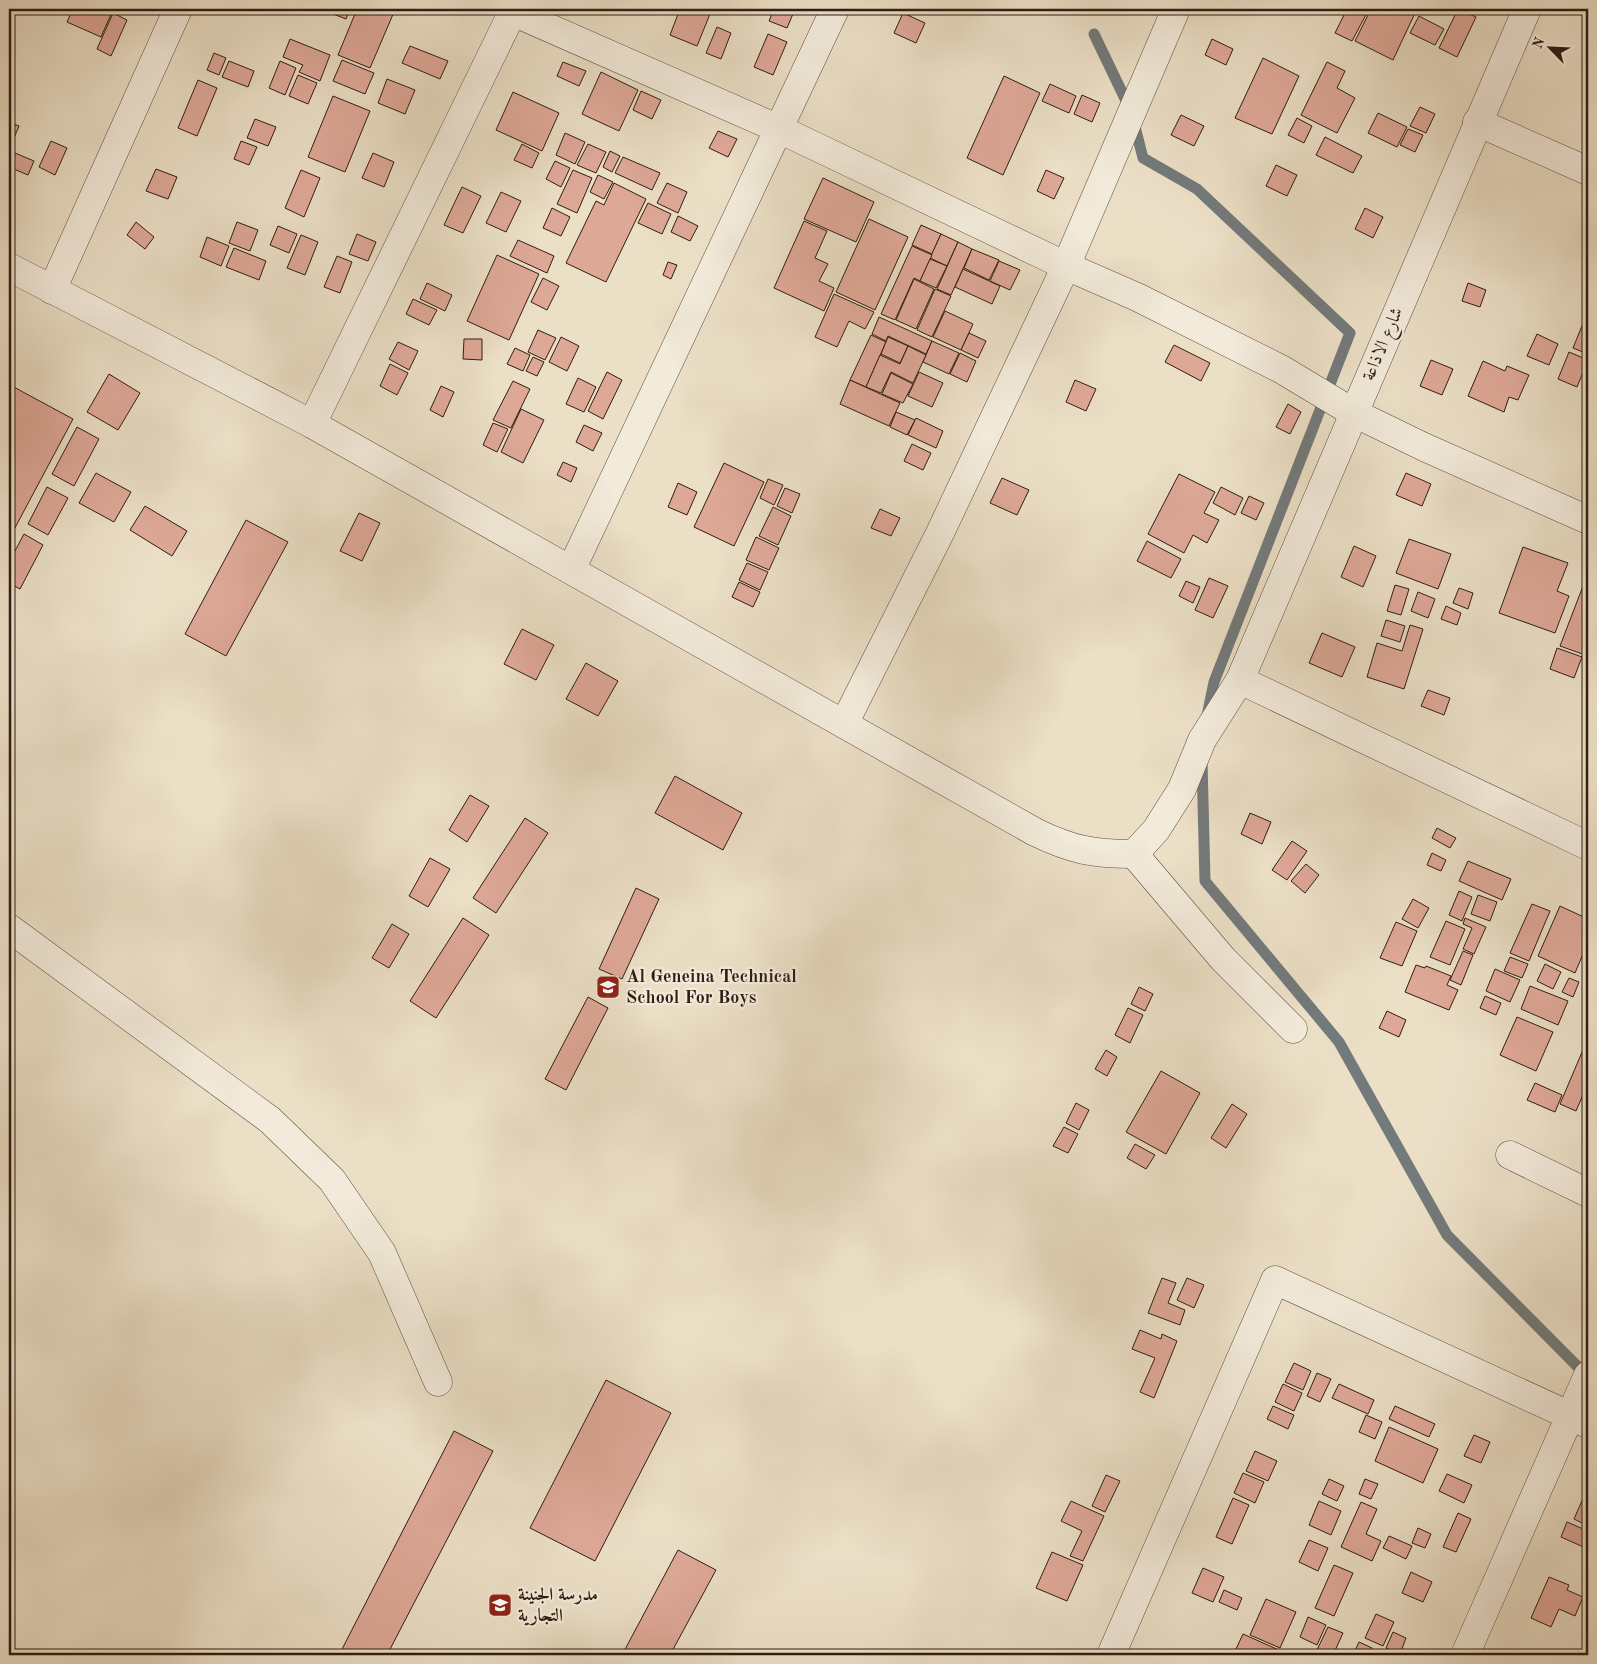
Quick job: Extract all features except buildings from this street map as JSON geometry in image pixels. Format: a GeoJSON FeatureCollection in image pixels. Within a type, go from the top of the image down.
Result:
{"type":"FeatureCollection","features":[{"type":"Feature","properties":{"kind":"street"},"geometry":{"type":"LineString","coordinates":[[52,290],[178,9]]}},
{"type":"Feature","properties":{"kind":"street"},"geometry":{"type":"LineString","coordinates":[[571,570],[835,9]]}},
{"type":"Feature","properties":{"kind":"street"},"geometry":{"type":"LineString","coordinates":[[844,724],[940,533],[1066,266],[1176,9]]}},
{"type":"Feature","properties":{"kind":"street","name":"شارع الاذاعة"},"geometry":{"type":"LineString","coordinates":[[1134,854],[1156,830],[1182,789],[1202,740],[1240,680],[1477,122],[1527,9]]}},
{"type":"Feature","properties":{"kind":"street"},"geometry":{"type":"LineString","coordinates":[[312,424],[513,10],[779,129],[1066,266],[1137,297],[1281,370],[1354,413],[1424,447],[1588,520]]}},
{"type":"Feature","properties":{"kind":"street"},"geometry":{"type":"LineString","coordinates":[[1477,122],[1588,171]]}},
{"type":"Feature","properties":{"kind":"street"},"geometry":{"type":"LineString","coordinates":[[9,267],[312,424],[1064,846],[1100,854],[1134,854],[1223,959],[1293,1029]]}},
{"type":"Feature","properties":{"kind":"street"},"geometry":{"type":"LineString","coordinates":[[1240,680],[1588,846]]}},
{"type":"Feature","properties":{"kind":"street"},"geometry":{"type":"LineString","coordinates":[[9,928],[270,1120],[332,1180],[382,1253],[438,1382]]}},
{"type":"Feature","properties":{"kind":"street"},"geometry":{"type":"LineString","coordinates":[[1510,1155],[1588,1194]]}},
{"type":"Feature","properties":{"kind":"street"},"geometry":{"type":"LineString","coordinates":[[1111,1655],[1275,1280],[1579,1419]]}},
{"type":"Feature","properties":{"kind":"street"},"geometry":{"type":"LineString","coordinates":[[1465,1655],[1579,1419],[1588,1375]]}},
{"type":"Feature","properties":{"kind":"waterway"},"geometry":{"type":"LineString","coordinates":[[1094,34],[1131,111],[1143,158],[1197,189],[1350,333],[1214,682],[1207,716]]}},
{"type":"Feature","properties":{"kind":"waterway"},"geometry":{"type":"LineString","coordinates":[[1202,761],[1205,881],[1339,1042],[1447,1235],[1587,1376]]}},
{"type":"Feature","properties":{"kind":"place","name":"Al Geneina Technical School For Boys"},"geometry":{"type":"Point","coordinates":[608,987]}},
{"type":"Feature","properties":{"kind":"place","name":"مدرسة الجنينة التجارية"},"geometry":{"type":"Point","coordinates":[500,1605]}}]}
